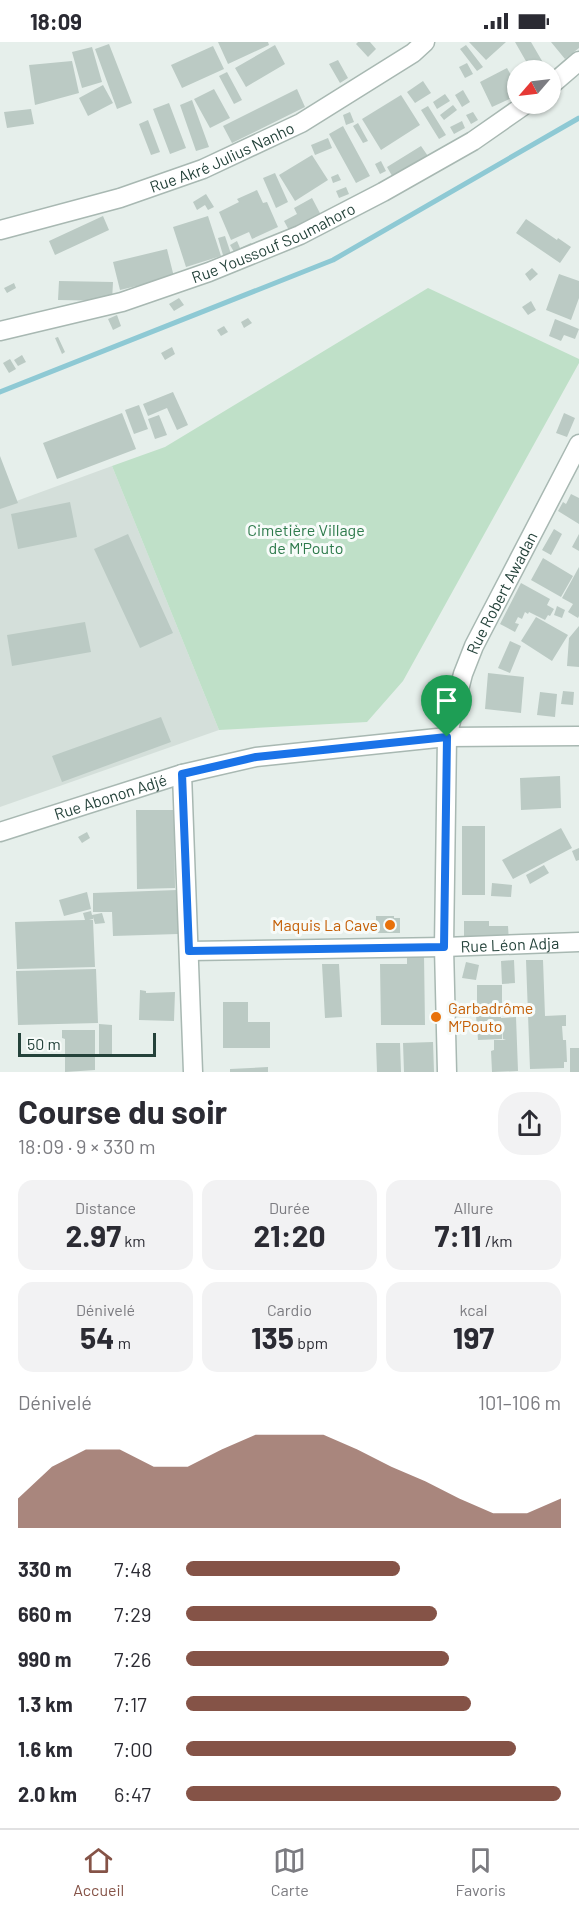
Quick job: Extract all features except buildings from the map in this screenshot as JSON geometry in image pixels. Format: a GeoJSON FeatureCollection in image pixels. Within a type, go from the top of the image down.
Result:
{"type":"FeatureCollection","features":[{"type":"Feature","properties":{"kind":"street","name":"Rue Akré Julius Nanho"},"geometry":{"type":"LineString","coordinates":[[0,230],[120,198],[203,169],[301,123],[413,53],[425,42]]}},
{"type":"Feature","properties":{"kind":"street"},"geometry":{"type":"LineString","coordinates":[[561,77],[579,62]]}},
{"type":"Feature","properties":{"kind":"street","name":"Rue Youssouf Soumahoro"},"geometry":{"type":"LineString","coordinates":[[0,331],[122,302],[209,272],[300,235],[383,192],[473,141],[512,114]]}},
{"type":"Feature","properties":{"kind":"street","name":"Rue Robert Awadan"},"geometry":{"type":"LineString","coordinates":[[447,1072],[444,947],[447,737],[463,674],[474,646],[579,444]]}},
{"type":"Feature","properties":{"kind":"street","name":"Rue Abonon Adjé"},"geometry":{"type":"LineString","coordinates":[[0,832],[182,774],[256,757],[447,737],[579,736]]}},
{"type":"Feature","properties":{"kind":"street"},"geometry":{"type":"LineString","coordinates":[[182,774],[193,1072]]}},
{"type":"Feature","properties":{"kind":"street","name":"Rue Léon Adja"},"geometry":{"type":"LineString","coordinates":[[189,951],[444,947],[579,942]]}},
{"type":"Feature","properties":{"kind":"shaded area"},"geometry":{"type":"Polygon","coordinates":[[[112,466],[219,730],[0,807],[0,507],[112,466]]]}},
{"type":"Feature","properties":{"kind":"green space","name":"Cimetière Village de M'Pouto"},"geometry":{"type":"Polygon","coordinates":[[[428,288],[579,359],[579,363],[403,681],[367,722],[219,730],[112,466],[165,447],[428,288]]]}},
{"type":"Feature","properties":{"kind":"waterway"},"geometry":{"type":"LineString","coordinates":[[0,392],[333,260],[579,118]]}},
{"type":"Feature","properties":{"kind":"place","name":"Maquis La Cave"},"geometry":{"type":"Point","coordinates":[390,925]}},
{"type":"Feature","properties":{"kind":"place","name":"Garbadrôme M’Pouto"},"geometry":{"type":"Point","coordinates":[436,1017]}},
{"type":"Feature","properties":{"kind":"route"},"geometry":{"type":"LineString","coordinates":[[447,737],[444,947],[189,951],[182,774],[213,765],[256,757],[447,737]]}}]}
